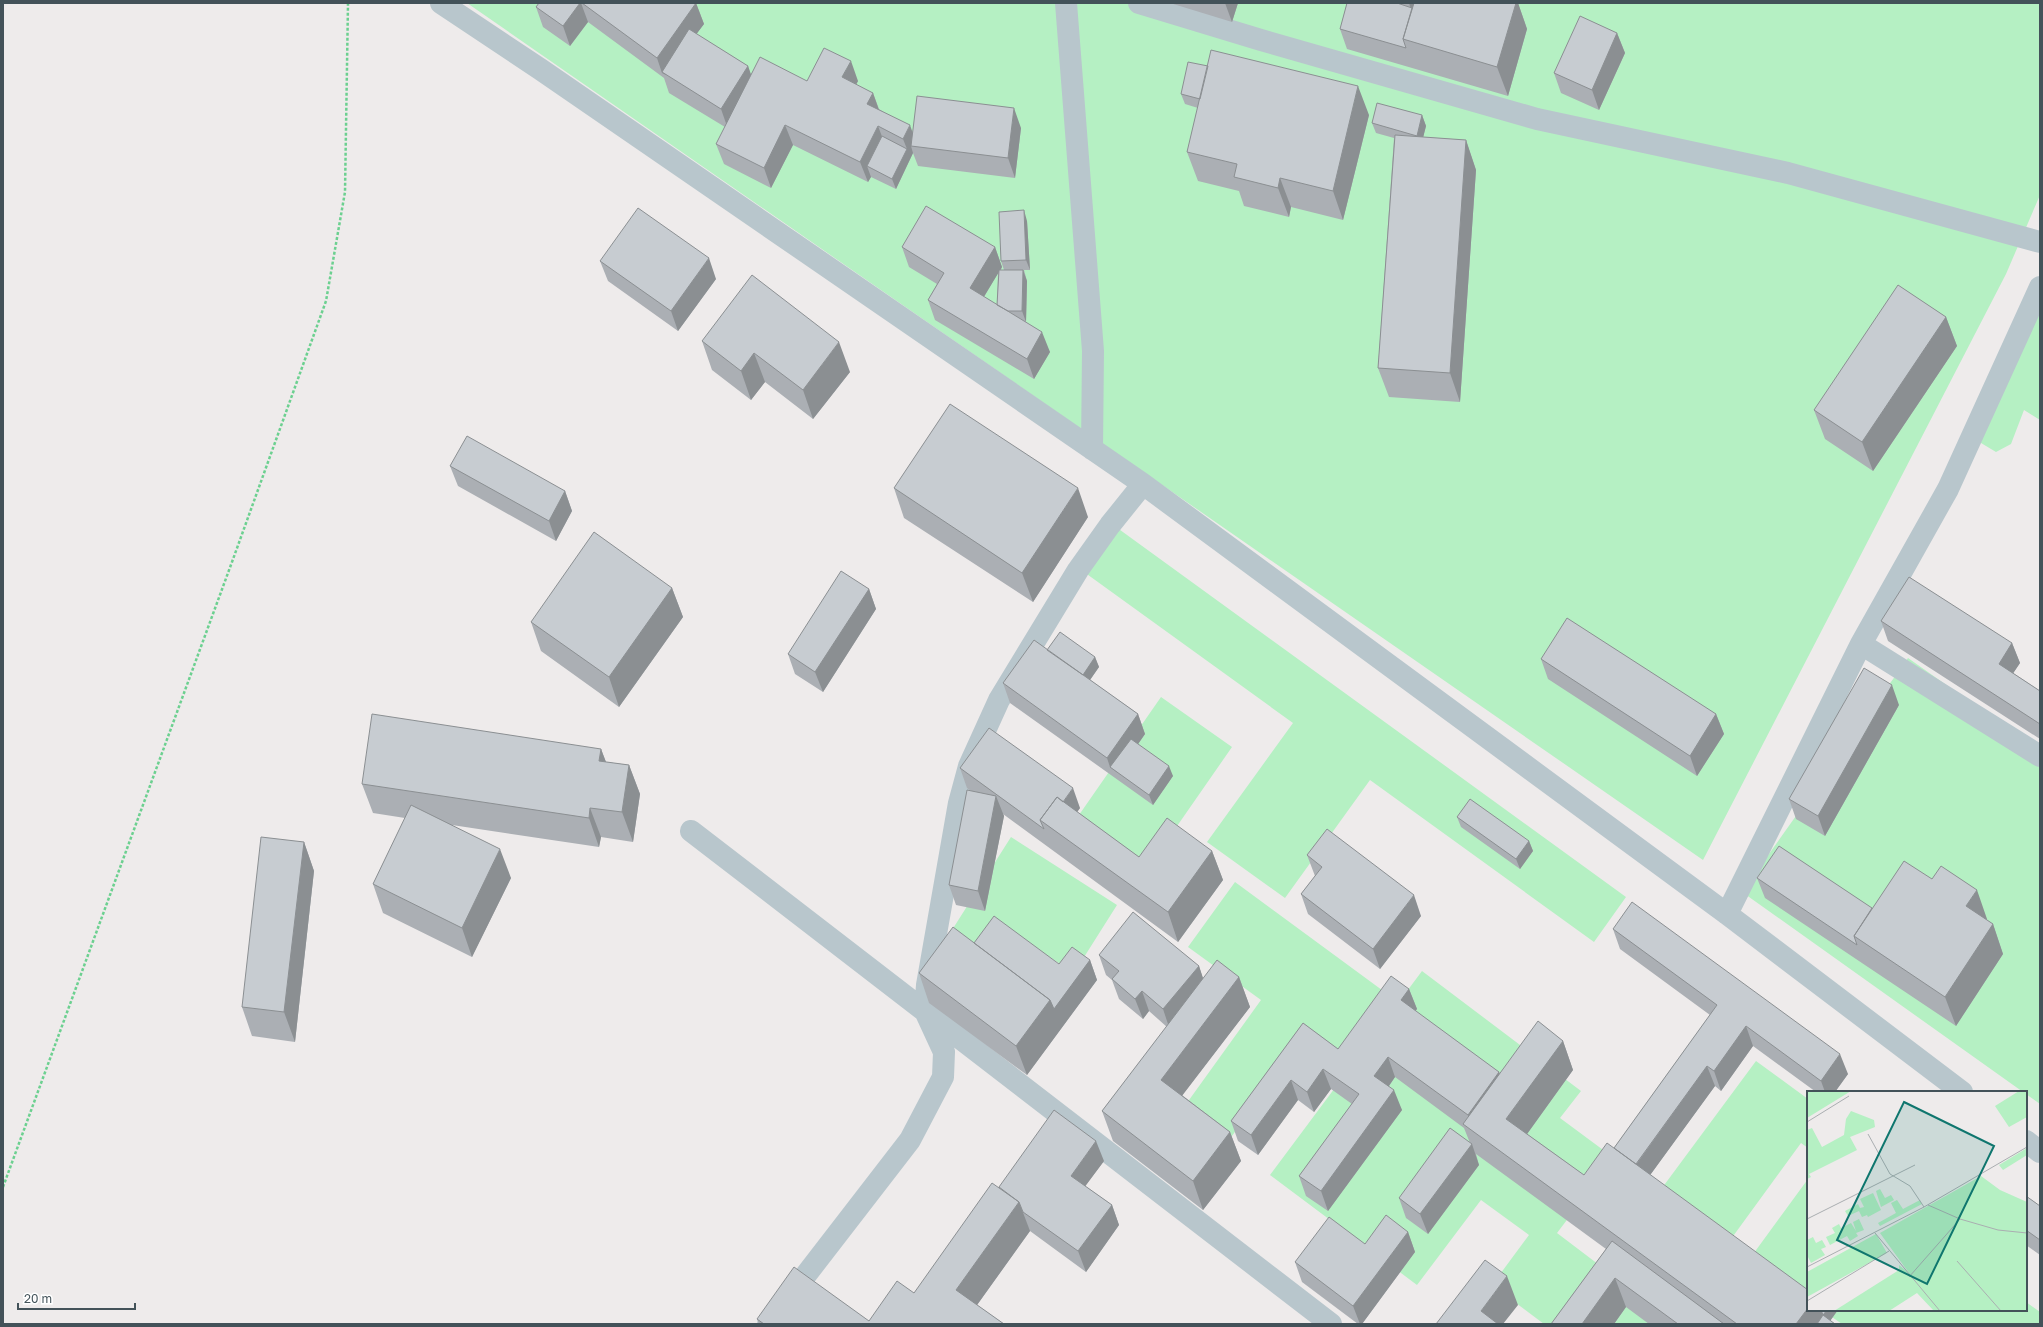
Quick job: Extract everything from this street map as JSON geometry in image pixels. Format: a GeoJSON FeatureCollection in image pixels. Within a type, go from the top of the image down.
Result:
{"type":"FeatureCollection","features":[{"type":"Feature","properties":{"kind":"street"},"geometry":{"type":"LineString","coordinates":[[440,3],[554,78],[1143,484],[1726,914],[1961,1091]]}},
{"type":"Feature","properties":{"kind":"street"},"geometry":{"type":"LineString","coordinates":[[1066,3],[1093,351],[1092,449]]}},
{"type":"Feature","properties":{"kind":"street"},"geometry":{"type":"LineString","coordinates":[[1139,3],[1261,40],[1537,119],[1788,173],[2040,242]]}},
{"type":"Feature","properties":{"kind":"street"},"geometry":{"type":"LineString","coordinates":[[1726,914],[1861,644],[1948,489],[2040,287]]}},
{"type":"Feature","properties":{"kind":"street"},"geometry":{"type":"LineString","coordinates":[[768,1324],[910,1140],[943,1077],[944,1052],[925,1012],[927,985],[958,803],[969,766],[999,700],[1078,570],[1110,525],[1143,484]]}},
{"type":"Feature","properties":{"kind":"street"},"geometry":{"type":"LineString","coordinates":[[1861,644],[2040,756]]}},
{"type":"Feature","properties":{"kind":"street"},"geometry":{"type":"LineString","coordinates":[[691,831],[1331,1324]]}},
{"type":"Feature","properties":{"kind":"street"},"geometry":{"type":"LineString","coordinates":[[2027,1142],[2040,1152]]}},
{"type":"Feature","properties":{"kind":"path"},"geometry":{"type":"LineString","coordinates":[[3,1187],[227,577],[326,301],[345,192],[348,3]]}},
{"type":"Feature","properties":{"kind":"green space"},"geometry":{"type":"Polygon","coordinates":[[[467,3],[2040,3],[2040,195],[2006,274],[1703,860],[467,3]]]}},
{"type":"Feature","properties":{"kind":"green space"},"geometry":{"type":"Polygon","coordinates":[[[2040,299],[2040,420],[2024,410],[2011,444],[1996,452],[1981,443],[1982,424],[2040,299]]]}},
{"type":"Feature","properties":{"kind":"green space"},"geometry":{"type":"Polygon","coordinates":[[[1116,527],[1626,897],[1594,942],[1370,780],[1285,898],[1207,842],[1293,723],[1084,572],[1116,527]]]}},
{"type":"Feature","properties":{"kind":"green space"},"geometry":{"type":"Polygon","coordinates":[[[1908,658],[2040,751],[2040,1104],[2027,1095],[2027,1091],[2022,1091],[1742,892],[1908,658]]]}},
{"type":"Feature","properties":{"kind":"green space"},"geometry":{"type":"Polygon","coordinates":[[[1161,697],[1232,747],[1150,865],[1079,815],[1161,697]]]}},
{"type":"Feature","properties":{"kind":"green space"},"geometry":{"type":"Polygon","coordinates":[[[1011,837],[1117,905],[1074,973],[997,923],[980,949],[952,930],[1011,837]]]}},
{"type":"Feature","properties":{"kind":"green space"},"geometry":{"type":"Polygon","coordinates":[[[1235,882],[1386,993],[1341,1055],[1309,1031],[1229,1140],[1184,1107],[1261,1000],[1188,947],[1235,882]]]}},
{"type":"Feature","properties":{"kind":"green space"},"geometry":{"type":"Polygon","coordinates":[[[1422,971],[1581,1091],[1560,1118],[1614,1158],[1557,1233],[1677,1324],[1544,1324],[1492,1285],[1529,1235],[1481,1200],[1417,1285],[1270,1175],[1422,971]]]}},
{"type":"Feature","properties":{"kind":"green space"},"geometry":{"type":"Polygon","coordinates":[[[1756,1061],[1807,1098],[1807,1147],[1801,1143],[1731,1239],[1662,1188],[1756,1061]]]}},
{"type":"Feature","properties":{"kind":"green space"},"geometry":{"type":"Polygon","coordinates":[[[1807,1180],[1807,1298],[1751,1257],[1807,1180]]]}},
{"type":"Feature","properties":{"kind":"green space"},"geometry":{"type":"Polygon","coordinates":[[[2027,1303],[2040,1312],[2040,1324],[1842,1324],[1823,1311],[2027,1311],[2027,1303]]]}},
{"type":"Feature","properties":{"kind":"building"},"geometry":{"type":"Polygon","coordinates":[[[539,3],[580,3],[563,26],[536,7],[539,3]]]}},
{"type":"Feature","properties":{"kind":"building"},"geometry":{"type":"Polygon","coordinates":[[[582,3],[696,3],[657,58],[582,3]]]}},
{"type":"Feature","properties":{"kind":"building"},"geometry":{"type":"Polygon","coordinates":[[[1347,3],[1397,3],[1412,8],[1403,39],[1406,48],[1340,29],[1347,3]]]}},
{"type":"Feature","properties":{"kind":"building"},"geometry":{"type":"Polygon","coordinates":[[[1414,3],[1516,3],[1497,67],[1403,39],[1414,3]]]}},
{"type":"Feature","properties":{"kind":"building"},"geometry":{"type":"Polygon","coordinates":[[[1580,16],[1617,33],[1592,90],[1554,73],[1580,16]]]}},
{"type":"Feature","properties":{"kind":"building"},"geometry":{"type":"Polygon","coordinates":[[[689,29],[748,66],[721,109],[662,72],[689,29]]]}},
{"type":"Feature","properties":{"kind":"building"},"geometry":{"type":"Polygon","coordinates":[[[824,48],[851,61],[842,77],[873,93],[867,104],[910,125],[903,139],[878,126],[860,162],[785,125],[764,168],[716,144],[760,57],[807,81],[824,48]]]}},
{"type":"Feature","properties":{"kind":"building"},"geometry":{"type":"Polygon","coordinates":[[[1211,50],[1358,86],[1333,191],[1280,178],[1278,188],[1234,177],[1237,164],[1187,152],[1211,50]]]}},
{"type":"Feature","properties":{"kind":"building"},"geometry":{"type":"Polygon","coordinates":[[[1188,62],[1208,66],[1200,99],[1181,94],[1188,62]]]}},
{"type":"Feature","properties":{"kind":"building"},"geometry":{"type":"Polygon","coordinates":[[[917,96],[1014,108],[1008,158],[911,146],[917,96]]]}},
{"type":"Feature","properties":{"kind":"building"},"geometry":{"type":"Polygon","coordinates":[[[1377,103],[1422,115],[1417,136],[1372,123],[1377,103]]]}},
{"type":"Feature","properties":{"kind":"building"},"geometry":{"type":"Polygon","coordinates":[[[1395,135],[1466,140],[1450,373],[1378,368],[1395,135]]]}},
{"type":"Feature","properties":{"kind":"building"},"geometry":{"type":"Polygon","coordinates":[[[882,136],[907,149],[892,179],[867,166],[882,136]]]}},
{"type":"Feature","properties":{"kind":"building"},"geometry":{"type":"Polygon","coordinates":[[[926,206],[995,247],[970,288],[1042,332],[1027,359],[928,300],[944,273],[902,247],[926,206]]]}},
{"type":"Feature","properties":{"kind":"building"},"geometry":{"type":"Polygon","coordinates":[[[638,208],[709,258],[671,311],[600,261],[638,208]]]}},
{"type":"Feature","properties":{"kind":"building"},"geometry":{"type":"Polygon","coordinates":[[[1024,210],[1026,260],[1001,261],[999,212],[1024,210]]]}},
{"type":"Feature","properties":{"kind":"building"},"geometry":{"type":"Polygon","coordinates":[[[999,270],[1023,270],[1022,311],[1008,311],[997,305],[999,270]]]}},
{"type":"Feature","properties":{"kind":"building"},"geometry":{"type":"Polygon","coordinates":[[[752,275],[839,342],[803,390],[754,353],[741,371],[702,341],[752,275]]]}},
{"type":"Feature","properties":{"kind":"building"},"geometry":{"type":"Polygon","coordinates":[[[1898,285],[1946,317],[1862,442],[1814,410],[1898,285]]]}},
{"type":"Feature","properties":{"kind":"building"},"geometry":{"type":"Polygon","coordinates":[[[950,404],[1078,488],[1022,573],[894,488],[950,404]]]}},
{"type":"Feature","properties":{"kind":"building"},"geometry":{"type":"Polygon","coordinates":[[[467,436],[565,491],[549,521],[450,466],[467,436]]]}},
{"type":"Feature","properties":{"kind":"building"},"geometry":{"type":"Polygon","coordinates":[[[594,532],[672,588],[609,677],[531,622],[594,532]]]}},
{"type":"Feature","properties":{"kind":"building"},"geometry":{"type":"Polygon","coordinates":[[[841,571],[869,589],[815,672],[788,654],[841,571]]]}},
{"type":"Feature","properties":{"kind":"building"},"geometry":{"type":"Polygon","coordinates":[[[1909,577],[2012,643],[1999,664],[2040,691],[2040,724],[1881,621],[1909,577]]]}},
{"type":"Feature","properties":{"kind":"building"},"geometry":{"type":"Polygon","coordinates":[[[1567,618],[1716,714],[1690,756],[1541,659],[1567,618]]]}},
{"type":"Feature","properties":{"kind":"building"},"geometry":{"type":"Polygon","coordinates":[[[1060,632],[1095,657],[1083,675],[1047,650],[1060,632]]]}},
{"type":"Feature","properties":{"kind":"building"},"geometry":{"type":"Polygon","coordinates":[[[1034,640],[1138,714],[1107,758],[1003,683],[1034,640]]]}},
{"type":"Feature","properties":{"kind":"building"},"geometry":{"type":"Polygon","coordinates":[[[1864,668],[1892,685],[1818,816],[1789,799],[1864,668]]]}},
{"type":"Feature","properties":{"kind":"building"},"geometry":{"type":"Polygon","coordinates":[[[372,714],[601,749],[599,761],[629,765],[622,812],[590,808],[589,818],[362,784],[372,714]]]}},
{"type":"Feature","properties":{"kind":"building"},"geometry":{"type":"Polygon","coordinates":[[[989,728],[1073,788],[1063,802],[1057,797],[1040,820],[1044,829],[960,768],[989,728]]]}},
{"type":"Feature","properties":{"kind":"building"},"geometry":{"type":"Polygon","coordinates":[[[1131,739],[1169,766],[1149,795],[1110,767],[1131,739]]]}},
{"type":"Feature","properties":{"kind":"building"},"geometry":{"type":"Polygon","coordinates":[[[967,790],[996,796],[978,891],[949,885],[967,790]]]}},
{"type":"Feature","properties":{"kind":"building"},"geometry":{"type":"Polygon","coordinates":[[[1057,797],[1139,857],[1167,818],[1212,851],[1168,912],[1040,820],[1057,797]]]}},
{"type":"Feature","properties":{"kind":"building"},"geometry":{"type":"Polygon","coordinates":[[[1470,799],[1529,841],[1516,859],[1457,817],[1470,799]]]}},
{"type":"Feature","properties":{"kind":"building"},"geometry":{"type":"Polygon","coordinates":[[[411,805],[500,849],[462,928],[373,884],[411,805]]]}},
{"type":"Feature","properties":{"kind":"building"},"geometry":{"type":"Polygon","coordinates":[[[1327,829],[1414,895],[1373,949],[1301,894],[1322,867],[1307,855],[1327,829]]]}},
{"type":"Feature","properties":{"kind":"building"},"geometry":{"type":"Polygon","coordinates":[[[261,837],[304,842],[284,1012],[242,1007],[261,837]]]}},
{"type":"Feature","properties":{"kind":"building"},"geometry":{"type":"Polygon","coordinates":[[[1779,846],[1872,908],[1854,936],[1857,945],[1757,878],[1779,846]]]}},
{"type":"Feature","properties":{"kind":"building"},"geometry":{"type":"Polygon","coordinates":[[[1904,861],[1932,879],[1941,866],[1977,890],[1966,906],[1993,924],[1945,997],[1854,936],[1904,861]]]}},
{"type":"Feature","properties":{"kind":"building"},"geometry":{"type":"Polygon","coordinates":[[[1632,902],[1840,1054],[1821,1081],[1746,1026],[1714,1071],[1707,1066],[1636,1164],[1614,1148],[1717,1005],[1613,929],[1632,902]]]}},
{"type":"Feature","properties":{"kind":"building"},"geometry":{"type":"Polygon","coordinates":[[[1133,912],[1199,966],[1163,1009],[1142,991],[1135,999],[1112,979],[1119,971],[1099,955],[1133,912]]]}},
{"type":"Feature","properties":{"kind":"building"},"geometry":{"type":"Polygon","coordinates":[[[994,916],[1059,964],[1072,947],[1090,960],[1054,1009],[1050,1000],[974,943],[994,916]]]}},
{"type":"Feature","properties":{"kind":"building"},"geometry":{"type":"Polygon","coordinates":[[[953,927],[1050,1000],[1016,1046],[919,973],[953,927]]]}},
{"type":"Feature","properties":{"kind":"building"},"geometry":{"type":"Polygon","coordinates":[[[1217,960],[1239,977],[1161,1080],[1230,1132],[1193,1181],[1102,1111],[1217,960]]]}},
{"type":"Feature","properties":{"kind":"building"},"geometry":{"type":"Polygon","coordinates":[[[1391,976],[1409,989],[1401,1000],[1499,1072],[1468,1115],[1388,1057],[1374,1076],[1394,1090],[1321,1191],[1299,1176],[1359,1094],[1323,1069],[1307,1092],[1291,1080],[1251,1135],[1231,1121],[1303,1023],[1338,1049],[1391,976]]]}},
{"type":"Feature","properties":{"kind":"building"},"geometry":{"type":"Polygon","coordinates":[[[1538,1021],[1563,1041],[1506,1119],[1584,1175],[1607,1143],[1807,1289],[1807,1309],[1796,1324],[1737,1324],[1463,1124],[1538,1021]]]}},
{"type":"Feature","properties":{"kind":"building"},"geometry":{"type":"Polygon","coordinates":[[[1054,1110],[1096,1141],[1071,1176],[1112,1205],[1078,1251],[1023,1212],[1019,1202],[999,1187],[1054,1110]]]}},
{"type":"Feature","properties":{"kind":"building"},"geometry":{"type":"Polygon","coordinates":[[[1450,1128],[1472,1144],[1420,1214],[1399,1198],[1450,1128]]]}},
{"type":"Feature","properties":{"kind":"building"},"geometry":{"type":"Polygon","coordinates":[[[992,1183],[1019,1202],[956,1290],[1004,1324],[764,1324],[757,1319],[794,1267],[869,1321],[897,1281],[914,1293],[992,1183]]]}},
{"type":"Feature","properties":{"kind":"building"},"geometry":{"type":"Polygon","coordinates":[[[2027,1197],[2040,1206],[2040,1240],[2027,1231],[2027,1197]]]}},
{"type":"Feature","properties":{"kind":"building"},"geometry":{"type":"Polygon","coordinates":[[[1386,1215],[1408,1232],[1353,1306],[1295,1262],[1329,1217],[1365,1244],[1386,1215]]]}},
{"type":"Feature","properties":{"kind":"building"},"geometry":{"type":"Polygon","coordinates":[[[1612,1241],[1724,1324],[1678,1324],[1615,1278],[1582,1324],[1551,1324],[1612,1241]]]}},
{"type":"Feature","properties":{"kind":"building"},"geometry":{"type":"Polygon","coordinates":[[[1485,1260],[1507,1276],[1481,1311],[1498,1324],[1436,1324],[1485,1260]]]}},
{"type":"Feature","properties":{"kind":"building"},"geometry":{"type":"Polygon","coordinates":[[[1823,1315],[1835,1324],[1817,1324],[1823,1315]]]}}]}
